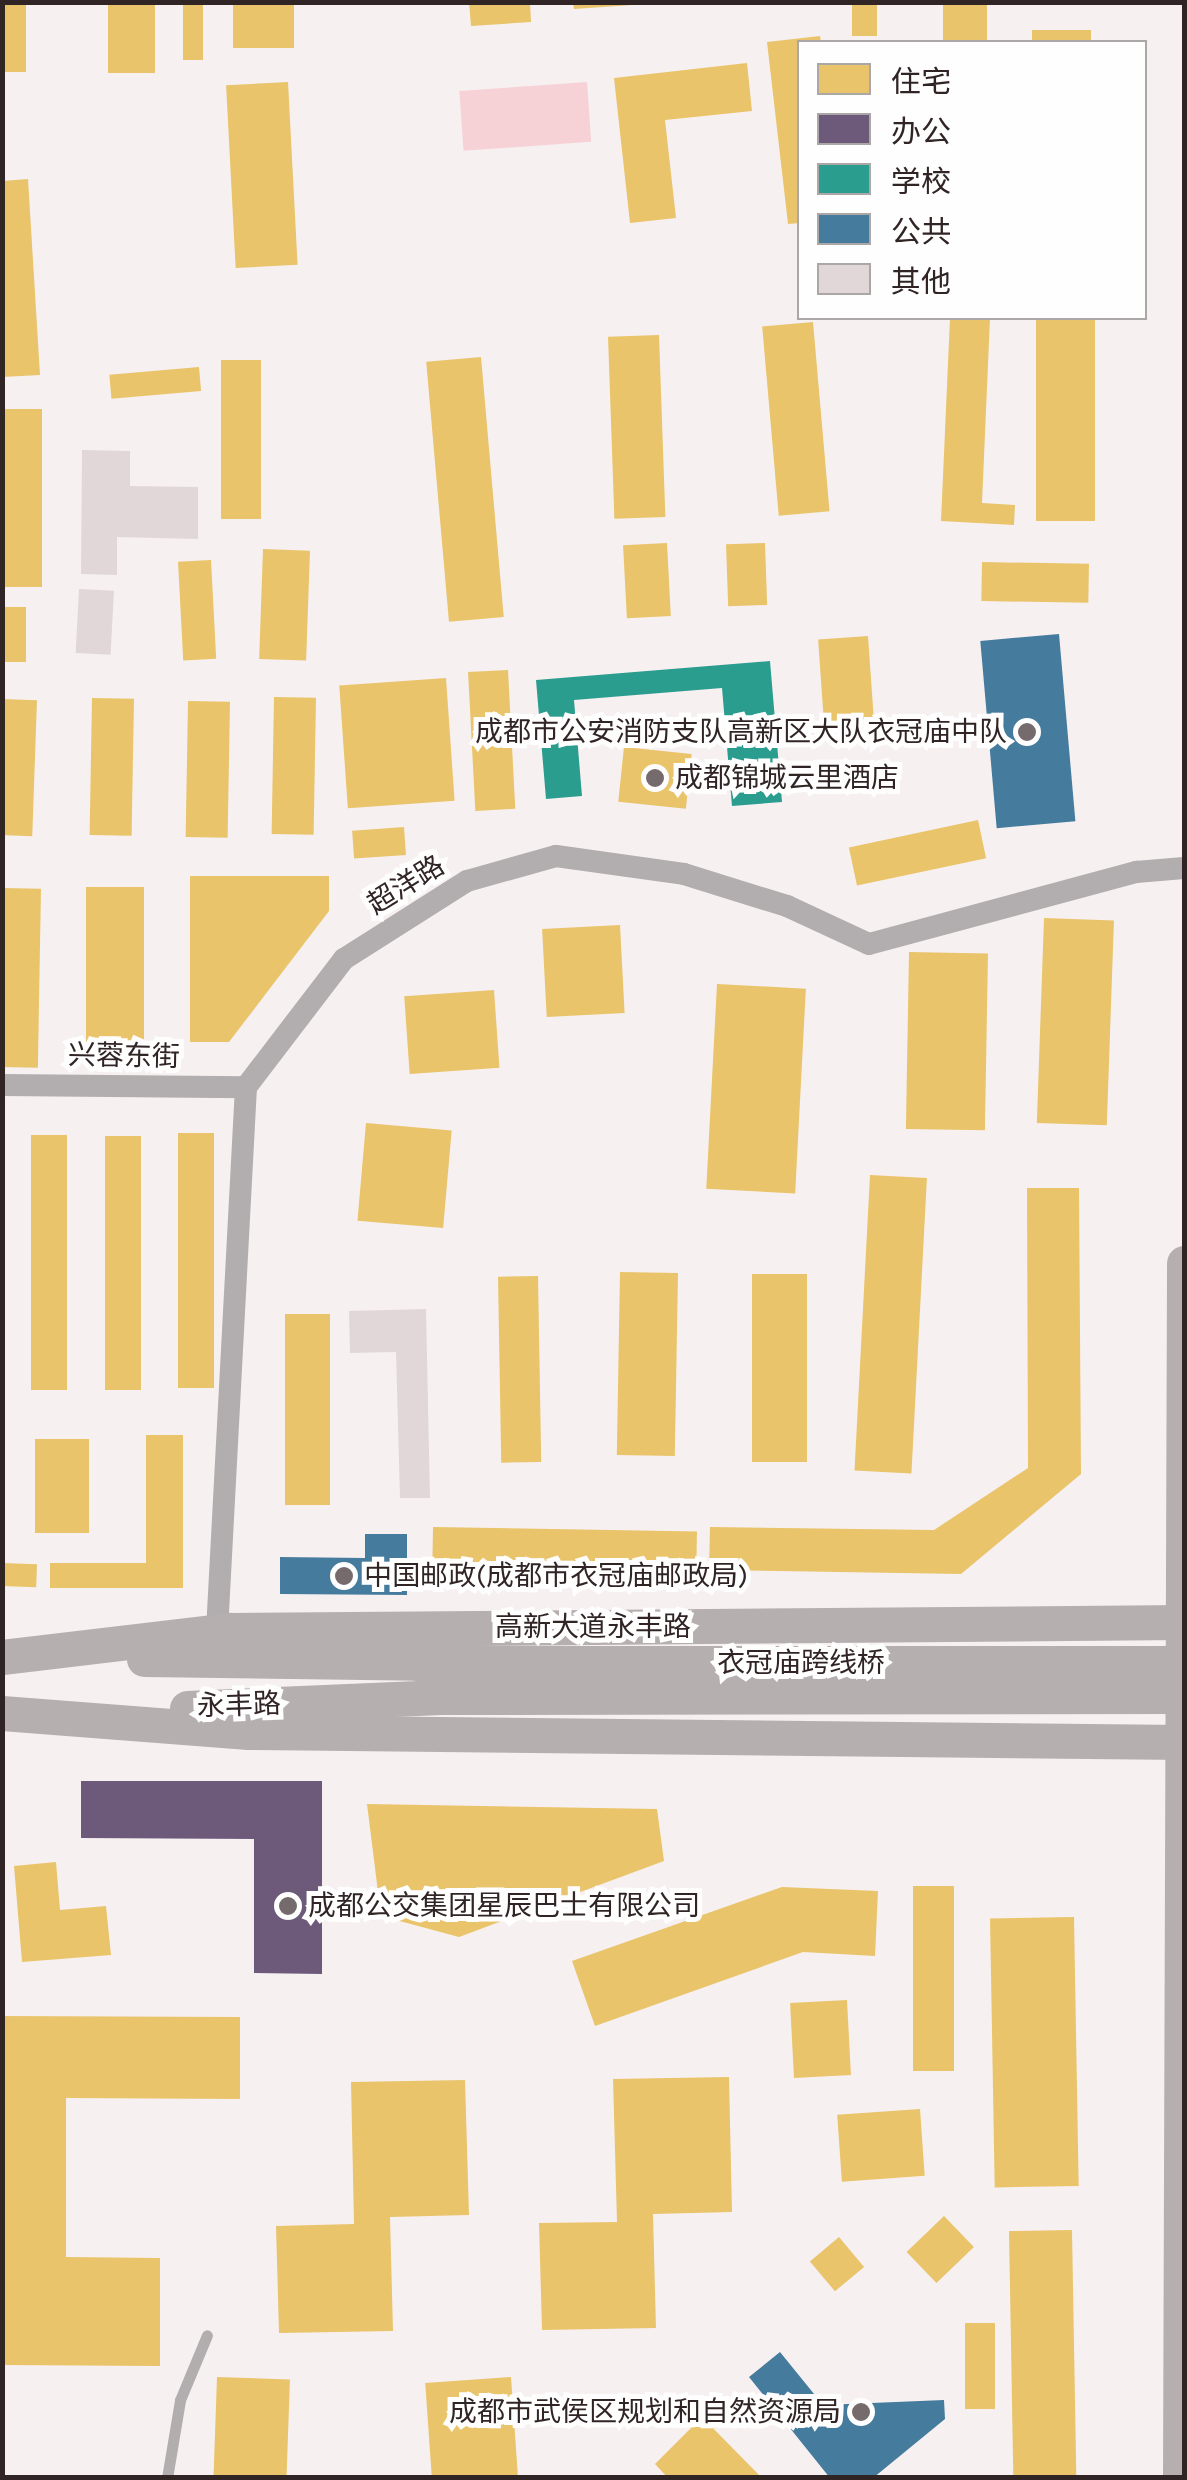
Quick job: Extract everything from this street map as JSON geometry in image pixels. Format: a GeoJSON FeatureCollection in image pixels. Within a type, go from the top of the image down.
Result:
{"type":"FeatureCollection","features":[{"type":"Feature","properties":{"kind":"main road"},"geometry":{"type":"LineString","coordinates":[[1180,2478],[1184,1263]]}},
{"type":"Feature","properties":{"kind":"main road","name":"高新大道永丰路"},"geometry":{"type":"LineString","coordinates":[[13,1657],[218,1631],[1183,1622]]}},
{"type":"Feature","properties":{"kind":"main road","name":"永丰路"},"geometry":{"type":"LineString","coordinates":[[13,1657],[418,1663]]}},
{"type":"Feature","properties":{"kind":"main road","name":"衣冠庙跨线桥"},"geometry":{"type":"LineString","coordinates":[[418,1663],[1184,1663]]}},
{"type":"Feature","properties":{"kind":"main road","name":"衣冠庙跨线桥"},"geometry":{"type":"LineString","coordinates":[[442,1697],[1184,1696]]}},
{"type":"Feature","properties":{"kind":"main road","name":"永丰路"},"geometry":{"type":"LineString","coordinates":[[19,1713],[442,1697]]}},
{"type":"Feature","properties":{"kind":"main road"},"geometry":{"type":"LineString","coordinates":[[19,1713],[248,1732],[1183,1742]]}},
{"type":"Feature","properties":{"kind":"street","name":"超洋路"},"geometry":{"type":"LineString","coordinates":[[246,1088],[344,959],[467,881],[556,856],[684,874],[787,906],[869,944],[1136,872],[1184,868]]}},
{"type":"Feature","properties":{"kind":"street","name":"兴蓉东街"},"geometry":{"type":"LineString","coordinates":[[2,1084],[246,1088]]}},
{"type":"Feature","properties":{"kind":"street"},"geometry":{"type":"LineString","coordinates":[[218,1631],[246,1088]]}},
{"type":"Feature","properties":{"kind":"lane"},"geometry":{"type":"LineString","coordinates":[[168,2478],[180,2400],[207,2335]]}},
{"type":"Feature","properties":{"kind":"shaded area"},"geometry":{"type":"Polygon","coordinates":[[[587,82],[591,142],[463,151],[459,91],[587,82]]]}},
{"type":"Feature","properties":{"kind":"building: 住宅"},"geometry":{"type":"Polygon","coordinates":[[[2,2],[26,2],[26,72],[2,72],[2,2]]]}},
{"type":"Feature","properties":{"kind":"building: 住宅"},"geometry":{"type":"Polygon","coordinates":[[[108,2],[155,2],[155,73],[108,73],[108,2]]]}},
{"type":"Feature","properties":{"kind":"building: 住宅"},"geometry":{"type":"Polygon","coordinates":[[[183,2],[203,2],[203,60],[183,60],[183,2]]]}},
{"type":"Feature","properties":{"kind":"building: 住宅"},"geometry":{"type":"Polygon","coordinates":[[[233,2],[294,2],[294,48],[233,48],[233,2]]]}},
{"type":"Feature","properties":{"kind":"building: 住宅"},"geometry":{"type":"Polygon","coordinates":[[[469,2],[530,2],[531,22],[471,26],[469,2]]]}},
{"type":"Feature","properties":{"kind":"building: 住宅"},"geometry":{"type":"Polygon","coordinates":[[[573,2],[632,2],[632,5],[574,9],[573,2]]]}},
{"type":"Feature","properties":{"kind":"building: 住宅"},"geometry":{"type":"Polygon","coordinates":[[[852,2],[877,2],[877,36],[852,36],[852,2]]]}},
{"type":"Feature","properties":{"kind":"building: 住宅"},"geometry":{"type":"Polygon","coordinates":[[[943,2],[987,2],[987,40],[943,40],[943,2]]]}},
{"type":"Feature","properties":{"kind":"building: 住宅"},"geometry":{"type":"Polygon","coordinates":[[[1032,30],[1091,30],[1091,40],[1032,40],[1032,30]]]}},
{"type":"Feature","properties":{"kind":"building: 住宅"},"geometry":{"type":"Polygon","coordinates":[[[820,36],[821,40],[797,40],[797,223],[788,224],[767,42],[820,36]]]}},
{"type":"Feature","properties":{"kind":"building: 住宅"},"geometry":{"type":"Polygon","coordinates":[[[747,63],[752,111],[665,120],[676,218],[630,223],[614,78],[747,63]]]}},
{"type":"Feature","properties":{"kind":"building: 住宅"},"geometry":{"type":"Polygon","coordinates":[[[288,82],[298,265],[236,268],[226,85],[288,82]]]}},
{"type":"Feature","properties":{"kind":"building: 住宅"},"geometry":{"type":"Polygon","coordinates":[[[28,179],[40,375],[2,377],[2,181],[28,179]]]}},
{"type":"Feature","properties":{"kind":"building: 住宅"},"geometry":{"type":"Polygon","coordinates":[[[950,320],[990,320],[982,503],[1015,505],[1014,525],[941,521],[950,320]]]}},
{"type":"Feature","properties":{"kind":"building: 住宅"},"geometry":{"type":"Polygon","coordinates":[[[1036,320],[1095,320],[1095,521],[1036,521],[1036,320]]]}},
{"type":"Feature","properties":{"kind":"building: 住宅"},"geometry":{"type":"Polygon","coordinates":[[[813,322],[830,511],[779,516],[762,326],[813,322]]]}},
{"type":"Feature","properties":{"kind":"building: 住宅"},"geometry":{"type":"Polygon","coordinates":[[[659,335],[665,517],[614,519],[608,337],[659,335]]]}},
{"type":"Feature","properties":{"kind":"building: 住宅"},"geometry":{"type":"Polygon","coordinates":[[[481,357],[504,617],[449,622],[426,362],[481,357]]]}},
{"type":"Feature","properties":{"kind":"building: 住宅"},"geometry":{"type":"Polygon","coordinates":[[[221,360],[261,360],[261,519],[221,519],[221,360]]]}},
{"type":"Feature","properties":{"kind":"building: 住宅"},"geometry":{"type":"Polygon","coordinates":[[[199,367],[201,391],[111,399],[109,375],[199,367]]]}},
{"type":"Feature","properties":{"kind":"building: 住宅"},"geometry":{"type":"Polygon","coordinates":[[[2,409],[42,409],[42,587],[2,587],[2,409]]]}},
{"type":"Feature","properties":{"kind":"building: 住宅"},"geometry":{"type":"Polygon","coordinates":[[[667,543],[671,616],[627,618],[623,545],[667,543]]]}},
{"type":"Feature","properties":{"kind":"building: 住宅"},"geometry":{"type":"Polygon","coordinates":[[[765,543],[767,605],[728,606],[726,544],[765,543]]]}},
{"type":"Feature","properties":{"kind":"building: 住宅"},"geometry":{"type":"Polygon","coordinates":[[[263,549],[310,551],[306,661],[259,659],[263,549]]]}},
{"type":"Feature","properties":{"kind":"building: 住宅"},"geometry":{"type":"Polygon","coordinates":[[[211,560],[216,659],[183,661],[178,562],[211,560]]]}},
{"type":"Feature","properties":{"kind":"building: 住宅"},"geometry":{"type":"Polygon","coordinates":[[[982,562],[1089,564],[1088,603],[981,601],[982,562]]]}},
{"type":"Feature","properties":{"kind":"building: 住宅"},"geometry":{"type":"Polygon","coordinates":[[[2,607],[26,607],[26,662],[2,662],[2,607]]]}},
{"type":"Feature","properties":{"kind":"building: 住宅"},"geometry":{"type":"Polygon","coordinates":[[[868,636],[874,719],[824,722],[818,639],[868,636]]]}},
{"type":"Feature","properties":{"kind":"building: 住宅"},"geometry":{"type":"Polygon","coordinates":[[[508,670],[515,809],[475,811],[468,672],[508,670]]]}},
{"type":"Feature","properties":{"kind":"building: 住宅"},"geometry":{"type":"Polygon","coordinates":[[[446,678],[455,801],[348,808],[339,685],[446,678]]]}},
{"type":"Feature","properties":{"kind":"building: 住宅"},"geometry":{"type":"Polygon","coordinates":[[[274,697],[316,698],[314,835],[272,834],[274,697]]]}},
{"type":"Feature","properties":{"kind":"building: 住宅"},"geometry":{"type":"Polygon","coordinates":[[[92,698],[134,699],[132,836],[90,835],[92,698]]]}},
{"type":"Feature","properties":{"kind":"building: 住宅"},"geometry":{"type":"Polygon","coordinates":[[[2,699],[37,700],[32,836],[2,835],[2,699]]]}},
{"type":"Feature","properties":{"kind":"building: 住宅"},"geometry":{"type":"Polygon","coordinates":[[[188,701],[230,702],[228,838],[186,837],[188,701]]]}},
{"type":"Feature","properties":{"kind":"building: 住宅","name":"成都锦城云里酒店"},"geometry":{"type":"Polygon","coordinates":[[[624,747],[692,754],[686,809],[618,802],[624,747]]]}},
{"type":"Feature","properties":{"kind":"building: 住宅"},"geometry":{"type":"Polygon","coordinates":[[[978,820],[986,858],[857,886],[849,847],[978,820]]]}},
{"type":"Feature","properties":{"kind":"building: 住宅"},"geometry":{"type":"Polygon","coordinates":[[[404,827],[406,855],[354,859],[352,831],[404,827]]]}},
{"type":"Feature","properties":{"kind":"building: 住宅"},"geometry":{"type":"Polygon","coordinates":[[[190,876],[329,876],[329,911],[229,1042],[190,1042],[190,876]]]}},
{"type":"Feature","properties":{"kind":"building: 住宅"},"geometry":{"type":"Polygon","coordinates":[[[86,887],[144,887],[144,1065],[86,1065],[86,887]]]}},
{"type":"Feature","properties":{"kind":"building: 住宅"},"geometry":{"type":"Polygon","coordinates":[[[2,888],[41,889],[38,1068],[2,1067],[2,888]]]}},
{"type":"Feature","properties":{"kind":"building: 住宅"},"geometry":{"type":"Polygon","coordinates":[[[1044,918],[1114,920],[1107,1125],[1037,1123],[1044,918]]]}},
{"type":"Feature","properties":{"kind":"building: 住宅"},"geometry":{"type":"Polygon","coordinates":[[[620,925],[625,1013],[547,1017],[542,929],[620,925]]]}},
{"type":"Feature","properties":{"kind":"building: 住宅"},"geometry":{"type":"Polygon","coordinates":[[[909,952],[988,953],[985,1130],[906,1129],[909,952]]]}},
{"type":"Feature","properties":{"kind":"building: 住宅"},"geometry":{"type":"Polygon","coordinates":[[[717,984],[806,989],[795,1193],[706,1189],[717,984]]]}},
{"type":"Feature","properties":{"kind":"building: 住宅"},"geometry":{"type":"Polygon","coordinates":[[[494,990],[499,1068],[410,1074],[404,996],[494,990]]]}},
{"type":"Feature","properties":{"kind":"building: 住宅"},"geometry":{"type":"Polygon","coordinates":[[[366,1123],[452,1130],[443,1228],[357,1221],[366,1123]]]}},
{"type":"Feature","properties":{"kind":"building: 住宅"},"geometry":{"type":"Polygon","coordinates":[[[178,1133],[214,1133],[214,1388],[178,1388],[178,1133]]]}},
{"type":"Feature","properties":{"kind":"building: 住宅"},"geometry":{"type":"Polygon","coordinates":[[[31,1135],[67,1135],[67,1390],[31,1390],[31,1135]]]}},
{"type":"Feature","properties":{"kind":"building: 住宅"},"geometry":{"type":"Polygon","coordinates":[[[105,1136],[141,1136],[141,1390],[105,1390],[105,1136]]]}},
{"type":"Feature","properties":{"kind":"building: 住宅"},"geometry":{"type":"Polygon","coordinates":[[[870,1175],[927,1178],[911,1474],[855,1471],[870,1175]]]}},
{"type":"Feature","properties":{"kind":"building: 住宅"},"geometry":{"type":"Polygon","coordinates":[[[1027,1188],[1079,1188],[1081,1474],[961,1574],[709,1570],[710,1527],[934,1530],[1028,1468],[1027,1188]]]}},
{"type":"Feature","properties":{"kind":"building: 住宅"},"geometry":{"type":"Polygon","coordinates":[[[620,1272],[678,1273],[675,1456],[617,1455],[620,1272]]]}},
{"type":"Feature","properties":{"kind":"building: 住宅"},"geometry":{"type":"Polygon","coordinates":[[[752,1274],[807,1274],[807,1462],[752,1462],[752,1274]]]}},
{"type":"Feature","properties":{"kind":"building: 住宅"},"geometry":{"type":"Polygon","coordinates":[[[538,1276],[541,1462],[501,1463],[498,1277],[538,1276]]]}},
{"type":"Feature","properties":{"kind":"building: 住宅"},"geometry":{"type":"Polygon","coordinates":[[[285,1314],[330,1314],[330,1505],[285,1505],[285,1314]]]}},
{"type":"Feature","properties":{"kind":"building: 住宅"},"geometry":{"type":"Polygon","coordinates":[[[146,1435],[183,1435],[183,1588],[50,1588],[50,1563],[146,1563],[146,1435]]]}},
{"type":"Feature","properties":{"kind":"building: 住宅"},"geometry":{"type":"Polygon","coordinates":[[[35,1439],[89,1439],[89,1533],[35,1533],[35,1439]]]}},
{"type":"Feature","properties":{"kind":"building: 住宅"},"geometry":{"type":"Polygon","coordinates":[[[433,1527],[697,1532],[696,1577],[432,1572],[433,1527]]]}},
{"type":"Feature","properties":{"kind":"building: 住宅"},"geometry":{"type":"Polygon","coordinates":[[[2,1563],[37,1564],[36,1587],[2,1586],[2,1563]]]}},
{"type":"Feature","properties":{"kind":"building: 住宅"},"geometry":{"type":"Polygon","coordinates":[[[367,1804],[657,1809],[664,1861],[459,1937],[381,1916],[367,1804]]]}},
{"type":"Feature","properties":{"kind":"building: 住宅"},"geometry":{"type":"Polygon","coordinates":[[[56,1862],[60,1910],[106,1906],[111,1955],[22,1962],[14,1866],[56,1862]]]}},
{"type":"Feature","properties":{"kind":"building: 住宅"},"geometry":{"type":"Polygon","coordinates":[[[913,1886],[954,1886],[954,2071],[913,2071],[913,1886]]]}},
{"type":"Feature","properties":{"kind":"building: 住宅"},"geometry":{"type":"Polygon","coordinates":[[[782,1887],[878,1891],[875,1956],[803,1952],[595,2026],[572,1961],[782,1887]]]}},
{"type":"Feature","properties":{"kind":"building: 住宅"},"geometry":{"type":"Polygon","coordinates":[[[1074,1917],[1079,2186],[995,2187],[990,1918],[1074,1917]]]}},
{"type":"Feature","properties":{"kind":"building: 住宅"},"geometry":{"type":"Polygon","coordinates":[[[847,2000],[851,2075],[794,2078],[790,2003],[847,2000]]]}},
{"type":"Feature","properties":{"kind":"building: 住宅"},"geometry":{"type":"Polygon","coordinates":[[[2,2016],[240,2017],[240,2099],[66,2098],[66,2257],[160,2258],[160,2366],[2,2365],[2,2016]]]}},
{"type":"Feature","properties":{"kind":"building: 住宅"},"geometry":{"type":"Polygon","coordinates":[[[729,2077],[732,2212],[653,2214],[656,2328],[542,2330],[539,2223],[617,2222],[613,2079],[729,2077]]]}},
{"type":"Feature","properties":{"kind":"building: 住宅"},"geometry":{"type":"Polygon","coordinates":[[[465,2080],[469,2215],[390,2217],[393,2331],[279,2333],[276,2226],[354,2224],[351,2082],[465,2080]]]}},
{"type":"Feature","properties":{"kind":"building: 住宅"},"geometry":{"type":"Polygon","coordinates":[[[920,2109],[925,2176],[842,2182],[837,2115],[920,2109]]]}},
{"type":"Feature","properties":{"kind":"building: 住宅"},"geometry":{"type":"Polygon","coordinates":[[[944,2216],[974,2247],[936,2283],[907,2252],[944,2216]]]}},
{"type":"Feature","properties":{"kind":"building: 住宅"},"geometry":{"type":"Polygon","coordinates":[[[1072,2230],[1076,2478],[1013,2478],[1009,2231],[1072,2230]]]}},
{"type":"Feature","properties":{"kind":"building: 住宅"},"geometry":{"type":"Polygon","coordinates":[[[839,2237],[864,2267],[835,2291],[810,2261],[839,2237]]]}},
{"type":"Feature","properties":{"kind":"building: 住宅"},"geometry":{"type":"Polygon","coordinates":[[[965,2323],[995,2323],[995,2409],[965,2409],[965,2323]]]}},
{"type":"Feature","properties":{"kind":"building: 住宅"},"geometry":{"type":"Polygon","coordinates":[[[217,2377],[290,2380],[287,2478],[213,2478],[217,2377]]]}},
{"type":"Feature","properties":{"kind":"building: 住宅"},"geometry":{"type":"Polygon","coordinates":[[[511,2377],[518,2478],[432,2478],[425,2383],[511,2377]]]}},
{"type":"Feature","properties":{"kind":"building: 住宅"},"geometry":{"type":"Polygon","coordinates":[[[702,2417],[762,2478],[668,2478],[655,2464],[702,2417]]]}},
{"type":"Feature","properties":{"kind":"building: 办公","name":"成都公交集团星辰巴士有限公司"},"geometry":{"type":"Polygon","coordinates":[[[81,1781],[322,1781],[322,1974],[254,1973],[254,1839],[81,1838],[81,1781]]]}},
{"type":"Feature","properties":{"kind":"building: 学校"},"geometry":{"type":"Polygon","coordinates":[[[770,661],[782,802],[732,806],[722,688],[574,700],[582,796],[546,799],[536,680],[770,661]]]}},
{"type":"Feature","properties":{"kind":"building: 公共","name":"成都市公安消防支队高新区大队衣冠庙中队"},"geometry":{"type":"Polygon","coordinates":[[[1059,634],[1075,821],[997,828],[980,641],[1059,634]]]}},
{"type":"Feature","properties":{"kind":"building: 公共","name":"中国邮政(成都市衣冠庙邮政局)"},"geometry":{"type":"Polygon","coordinates":[[[365,1534],[407,1534],[407,1595],[280,1594],[280,1557],[365,1558],[365,1534]]]}},
{"type":"Feature","properties":{"kind":"building: 公共","name":"成都市武侯区规划和自然资源局"},"geometry":{"type":"Polygon","coordinates":[[[780,2352],[823,2405],[944,2400],[945,2419],[873,2478],[830,2478],[749,2377],[780,2352]]]}},
{"type":"Feature","properties":{"kind":"building: 其他"},"geometry":{"type":"Polygon","coordinates":[[[82,450],[130,451],[130,486],[198,487],[198,539],[117,537],[117,575],[81,574],[82,450]]]}},
{"type":"Feature","properties":{"kind":"building: 其他"},"geometry":{"type":"Polygon","coordinates":[[[79,589],[114,591],[111,655],[76,653],[79,589]]]}},
{"type":"Feature","properties":{"kind":"building: 其他"},"geometry":{"type":"Polygon","coordinates":[[[426,1309],[430,1498],[400,1498],[396,1352],[350,1353],[349,1311],[426,1309]]]}},
{"type":"Feature","properties":{"kind":"place","name":"成都市公安消防支队高新区大队衣冠庙中队"},"geometry":{"type":"Point","coordinates":[1027,732]}},
{"type":"Feature","properties":{"kind":"place","name":"成都锦城云里酒店"},"geometry":{"type":"Point","coordinates":[655,778]}},
{"type":"Feature","properties":{"kind":"place","name":"中国邮政(成都市衣冠庙邮政局)"},"geometry":{"type":"Point","coordinates":[344,1576]}},
{"type":"Feature","properties":{"kind":"place","name":"成都公交集团星辰巴士有限公司"},"geometry":{"type":"Point","coordinates":[288,1906]}},
{"type":"Feature","properties":{"kind":"place","name":"成都市武侯区规划和自然资源局"},"geometry":{"type":"Point","coordinates":[861,2412]}}]}
